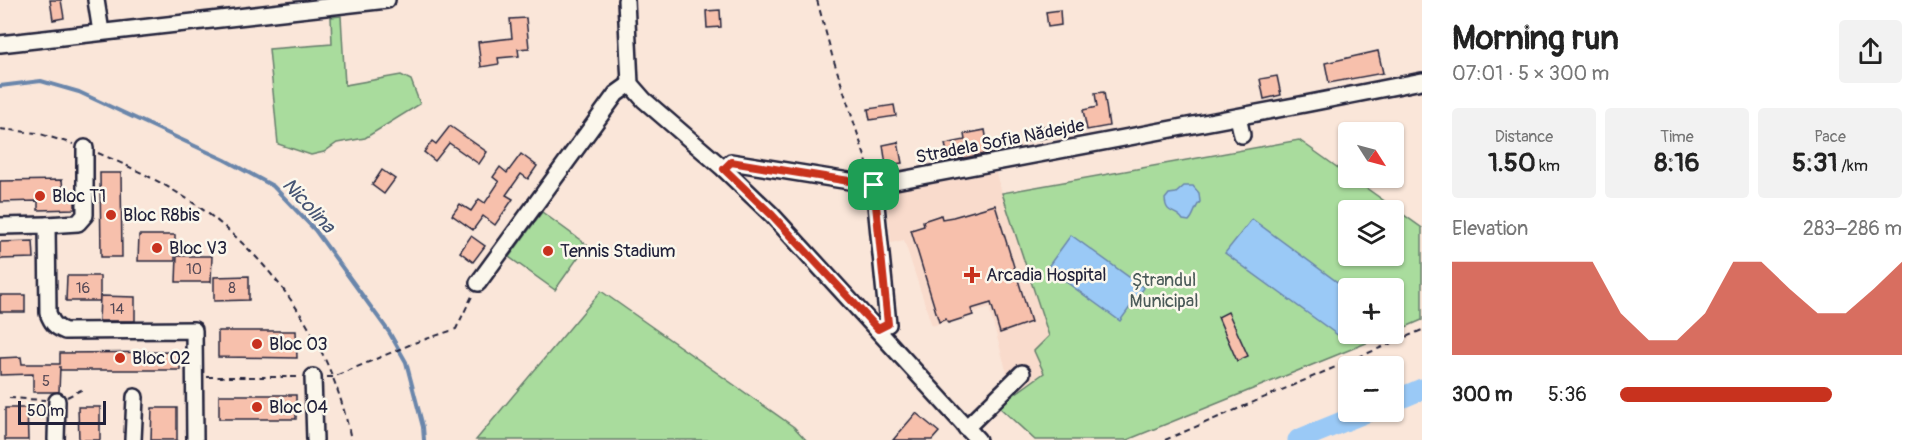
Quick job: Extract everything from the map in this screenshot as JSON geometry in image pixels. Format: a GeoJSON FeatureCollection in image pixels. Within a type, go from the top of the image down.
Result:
{"type":"FeatureCollection","features":[{"type":"Feature","properties":{"kind":"street"},"geometry":{"type":"LineString","coordinates":[[96,0],[101,32]]}},
{"type":"Feature","properties":{"kind":"street"},"geometry":{"type":"LineString","coordinates":[[0,44],[387,0]]}},
{"type":"Feature","properties":{"kind":"street"},"geometry":{"type":"LineString","coordinates":[[626,0],[630,84],[772,215],[978,440]]}},
{"type":"Feature","properties":{"kind":"street","name":"Stradela Sofia Nădejde"},"geometry":{"type":"LineString","coordinates":[[724,169],[731,162],[874,185],[1422,81]]}},
{"type":"Feature","properties":{"kind":"street"},"geometry":{"type":"LineString","coordinates":[[478,283],[616,94],[630,84]]}},
{"type":"Feature","properties":{"kind":"street"},"geometry":{"type":"LineString","coordinates":[[1238,117],[1242,135]]}},
{"type":"Feature","properties":{"kind":"street"},"geometry":{"type":"LineString","coordinates":[[0,226],[78,223],[85,215],[86,148]]}},
{"type":"Feature","properties":{"kind":"street"},"geometry":{"type":"LineString","coordinates":[[874,185],[888,324],[878,329]]}},
{"type":"Feature","properties":{"kind":"street"},"geometry":{"type":"LineString","coordinates":[[47,225],[48,313],[52,323],[58,328],[65,331],[194,330],[195,440]]}},
{"type":"Feature","properties":{"kind":"street"},"geometry":{"type":"LineString","coordinates":[[966,428],[1022,373]]}},
{"type":"Feature","properties":{"kind":"street"},"geometry":{"type":"LineString","coordinates":[[313,377],[315,440]]}},
{"type":"Feature","properties":{"kind":"street"},"geometry":{"type":"LineString","coordinates":[[133,440],[135,398]]}},
{"type":"Feature","properties":{"kind":"street"},"geometry":{"type":"LineString","coordinates":[[56,440],[57,401]]}},
{"type":"Feature","properties":{"kind":"path"},"geometry":{"type":"LineString","coordinates":[[817,0],[832,55],[874,185]]}},
{"type":"Feature","properties":{"kind":"path"},"geometry":{"type":"LineString","coordinates":[[0,129],[37,133],[86,148],[130,166],[182,196],[221,224],[269,271],[297,308],[317,342],[333,378],[351,440]]}},
{"type":"Feature","properties":{"kind":"path"},"geometry":{"type":"LineString","coordinates":[[333,378],[414,343],[456,329],[478,283]]}},
{"type":"Feature","properties":{"kind":"path"},"geometry":{"type":"LineString","coordinates":[[1165,440],[1422,330]]}},
{"type":"Feature","properties":{"kind":"path"},"geometry":{"type":"LineString","coordinates":[[196,377],[313,377]]}},
{"type":"Feature","properties":{"kind":"shaded area","name":"Arcadia Hospital"},"geometry":{"type":"Polygon","coordinates":[[[994,168],[1049,337],[1044,372],[1016,392],[1008,377],[989,308],[932,326],[904,240],[891,243],[886,192],[994,168]]]}},
{"type":"Feature","properties":{"kind":"green space"},"geometry":{"type":"Polygon","coordinates":[[[341,16],[345,85],[401,75],[411,80],[420,104],[365,138],[337,143],[324,152],[311,155],[278,144],[269,49],[332,44],[331,17],[341,16]]]}},
{"type":"Feature","properties":{"kind":"green space","name":"Ștrandul Municipal"},"geometry":{"type":"Polygon","coordinates":[[[1299,140],[1338,168],[1338,188],[1366,188],[1383,200],[1338,200],[1338,266],[1404,266],[1404,215],[1422,228],[1422,320],[1404,328],[1404,278],[1338,278],[1338,344],[1364,344],[1127,440],[1035,440],[998,406],[1044,373],[1034,351],[1049,336],[1002,193],[1299,140]]]}},
{"type":"Feature","properties":{"kind":"green space","name":"Tennis Stadium"},"geometry":{"type":"Polygon","coordinates":[[[542,212],[587,245],[555,290],[509,257],[542,212]]]}},
{"type":"Feature","properties":{"kind":"green space"},"geometry":{"type":"Polygon","coordinates":[[[601,291],[794,427],[806,440],[476,440],[601,291]]]}},
{"type":"Feature","properties":{"kind":"water"},"geometry":{"type":"Polygon","coordinates":[[[1184,186],[1193,186],[1199,193],[1200,202],[1189,221],[1183,220],[1169,210],[1165,199],[1169,194],[1176,193],[1184,186]]]}},
{"type":"Feature","properties":{"kind":"water"},"geometry":{"type":"Polygon","coordinates":[[[1252,219],[1338,283],[1338,335],[1225,253],[1252,219]]]}},
{"type":"Feature","properties":{"kind":"water"},"geometry":{"type":"Polygon","coordinates":[[[1071,235],[1144,288],[1120,321],[1047,268],[1071,235]]]}},
{"type":"Feature","properties":{"kind":"building"},"geometry":{"type":"Polygon","coordinates":[[[50,0],[61,0],[64,18],[53,20],[50,0]]]}},
{"type":"Feature","properties":{"kind":"building"},"geometry":{"type":"Polygon","coordinates":[[[720,10],[721,27],[707,28],[706,11],[720,10]]]}},
{"type":"Feature","properties":{"kind":"building"},"geometry":{"type":"Polygon","coordinates":[[[1060,10],[1061,25],[1048,27],[1046,12],[1060,10]]]}},
{"type":"Feature","properties":{"kind":"building"},"geometry":{"type":"Polygon","coordinates":[[[526,18],[529,48],[518,49],[519,56],[498,58],[499,64],[481,67],[478,42],[512,38],[510,19],[526,18]]]}},
{"type":"Feature","properties":{"kind":"building"},"geometry":{"type":"Polygon","coordinates":[[[1378,51],[1383,73],[1329,83],[1325,63],[1378,51]]]}},
{"type":"Feature","properties":{"kind":"building"},"geometry":{"type":"Polygon","coordinates":[[[1277,76],[1281,95],[1264,99],[1260,79],[1277,76]]]}},
{"type":"Feature","properties":{"kind":"building"},"geometry":{"type":"Polygon","coordinates":[[[1104,92],[1109,126],[1087,130],[1083,110],[1097,107],[1095,93],[1104,92]]]}},
{"type":"Feature","properties":{"kind":"building"},"geometry":{"type":"Polygon","coordinates":[[[894,105],[896,116],[870,120],[868,109],[894,105]]]}},
{"type":"Feature","properties":{"kind":"building"},"geometry":{"type":"Polygon","coordinates":[[[1070,125],[1072,133],[1023,142],[1022,134],[1031,132],[1030,128],[1046,126],[1046,129],[1070,125]]]}},
{"type":"Feature","properties":{"kind":"building"},"geometry":{"type":"Polygon","coordinates":[[[450,126],[487,152],[479,164],[449,143],[435,161],[424,152],[432,141],[436,144],[450,126]]]}},
{"type":"Feature","properties":{"kind":"building"},"geometry":{"type":"Polygon","coordinates":[[[985,130],[989,153],[949,161],[945,144],[965,140],[964,134],[985,130]]]}},
{"type":"Feature","properties":{"kind":"building"},"geometry":{"type":"Polygon","coordinates":[[[898,142],[902,163],[886,165],[883,145],[898,142]]]}},
{"type":"Feature","properties":{"kind":"building"},"geometry":{"type":"Polygon","coordinates":[[[521,154],[537,166],[528,179],[521,174],[506,195],[513,199],[495,225],[483,216],[473,230],[452,215],[460,204],[471,211],[479,199],[485,203],[499,182],[493,177],[500,167],[507,173],[521,154]]]}},
{"type":"Feature","properties":{"kind":"building"},"geometry":{"type":"Polygon","coordinates":[[[382,170],[395,179],[384,194],[372,185],[382,170]]]}},
{"type":"Feature","properties":{"kind":"building","name":"Bloc R8bis"},"geometry":{"type":"Polygon","coordinates":[[[100,173],[121,173],[122,257],[101,257],[100,173]]]}},
{"type":"Feature","properties":{"kind":"building","name":"Bloc T1"},"geometry":{"type":"Polygon","coordinates":[[[62,180],[63,191],[75,191],[75,209],[38,210],[38,201],[0,202],[0,181],[62,180]]]}},
{"type":"Feature","properties":{"kind":"building"},"geometry":{"type":"Polygon","coordinates":[[[995,205],[1031,322],[1000,333],[991,303],[971,309],[973,315],[948,323],[946,319],[939,322],[911,230],[924,226],[923,221],[941,215],[942,219],[953,217],[995,205]]]}},
{"type":"Feature","properties":{"kind":"building","name":"Bloc V3"},"geometry":{"type":"Polygon","coordinates":[[[139,235],[175,235],[175,261],[138,261],[139,235]]]}},
{"type":"Feature","properties":{"kind":"building"},"geometry":{"type":"Polygon","coordinates":[[[471,236],[485,246],[473,262],[460,252],[471,236]]]}},
{"type":"Feature","properties":{"kind":"building"},"geometry":{"type":"Polygon","coordinates":[[[33,241],[34,258],[0,259],[0,242],[33,241]]]}},
{"type":"Feature","properties":{"kind":"building"},"geometry":{"type":"Polygon","coordinates":[[[177,256],[212,256],[211,282],[176,282],[177,256]]]}},
{"type":"Feature","properties":{"kind":"building"},"geometry":{"type":"Polygon","coordinates":[[[67,276],[100,276],[100,301],[66,301],[67,276]]]}},
{"type":"Feature","properties":{"kind":"building"},"geometry":{"type":"Polygon","coordinates":[[[249,276],[249,300],[214,301],[214,277],[249,276]]]}},
{"type":"Feature","properties":{"kind":"building"},"geometry":{"type":"Polygon","coordinates":[[[0,295],[25,295],[25,312],[0,312],[0,295]]]}},
{"type":"Feature","properties":{"kind":"building"},"geometry":{"type":"Polygon","coordinates":[[[100,296],[135,297],[135,321],[99,321],[100,296]]]}},
{"type":"Feature","properties":{"kind":"building"},"geometry":{"type":"Polygon","coordinates":[[[1228,312],[1248,356],[1237,361],[1218,317],[1228,312]]]}},
{"type":"Feature","properties":{"kind":"building","name":"Bloc O3"},"geometry":{"type":"Polygon","coordinates":[[[218,331],[296,331],[297,358],[218,357],[218,331]]]}},
{"type":"Feature","properties":{"kind":"building","name":"Bloc O2"},"geometry":{"type":"Polygon","coordinates":[[[180,352],[180,370],[60,370],[60,366],[59,392],[33,392],[33,374],[0,375],[0,358],[21,357],[22,364],[60,364],[60,353],[180,352]]]}},
{"type":"Feature","properties":{"kind":"building","name":"Bloc O4"},"geometry":{"type":"Polygon","coordinates":[[[219,395],[296,395],[296,419],[219,419],[219,395]]]}},
{"type":"Feature","properties":{"kind":"building"},"geometry":{"type":"Polygon","coordinates":[[[78,407],[100,407],[100,440],[79,440],[78,407]]]}},
{"type":"Feature","properties":{"kind":"building"},"geometry":{"type":"Polygon","coordinates":[[[5,408],[27,408],[28,440],[5,440],[5,408]]]}},
{"type":"Feature","properties":{"kind":"building"},"geometry":{"type":"Polygon","coordinates":[[[152,408],[177,408],[177,440],[151,440],[152,408]]]}},
{"type":"Feature","properties":{"kind":"building"},"geometry":{"type":"Polygon","coordinates":[[[916,413],[939,432],[932,440],[893,440],[916,413]]]}},
{"type":"Feature","properties":{"kind":"waterway","name":"Nicolina"},"geometry":{"type":"LineString","coordinates":[[0,86],[41,81],[79,92],[225,160],[273,186],[315,230],[389,332],[406,362],[423,427],[424,440]]}},
{"type":"Feature","properties":{"kind":"waterway"},"geometry":{"type":"LineString","coordinates":[[1404,397],[1422,389]]}},
{"type":"Feature","properties":{"kind":"waterway"},"geometry":{"type":"LineString","coordinates":[[1298,440],[1342,422]]}},
{"type":"Feature","properties":{"kind":"place","name":"Bloc T1"},"geometry":{"type":"Point","coordinates":[40,196]}},
{"type":"Feature","properties":{"kind":"place","name":"Bloc R8bis"},"geometry":{"type":"Point","coordinates":[111,215]}},
{"type":"Feature","properties":{"kind":"place","name":"Bloc V3"},"geometry":{"type":"Point","coordinates":[157,248]}},
{"type":"Feature","properties":{"kind":"place","name":"Tennis Stadium"},"geometry":{"type":"Point","coordinates":[548,251]}},
{"type":"Feature","properties":{"kind":"place","name":"Arcadia Hospital"},"geometry":{"type":"Point","coordinates":[972,275]}},
{"type":"Feature","properties":{"kind":"place","name":"Bloc O3"},"geometry":{"type":"Point","coordinates":[257,344]}},
{"type":"Feature","properties":{"kind":"place","name":"Bloc O2"},"geometry":{"type":"Point","coordinates":[120,358]}},
{"type":"Feature","properties":{"kind":"place","name":"Bloc O4"},"geometry":{"type":"Point","coordinates":[257,407]}},
{"type":"Feature","properties":{"kind":"route"},"geometry":{"type":"LineString","coordinates":[[731,162],[874,185],[888,324],[878,329],[772,215],[724,169],[731,162]]}}]}
